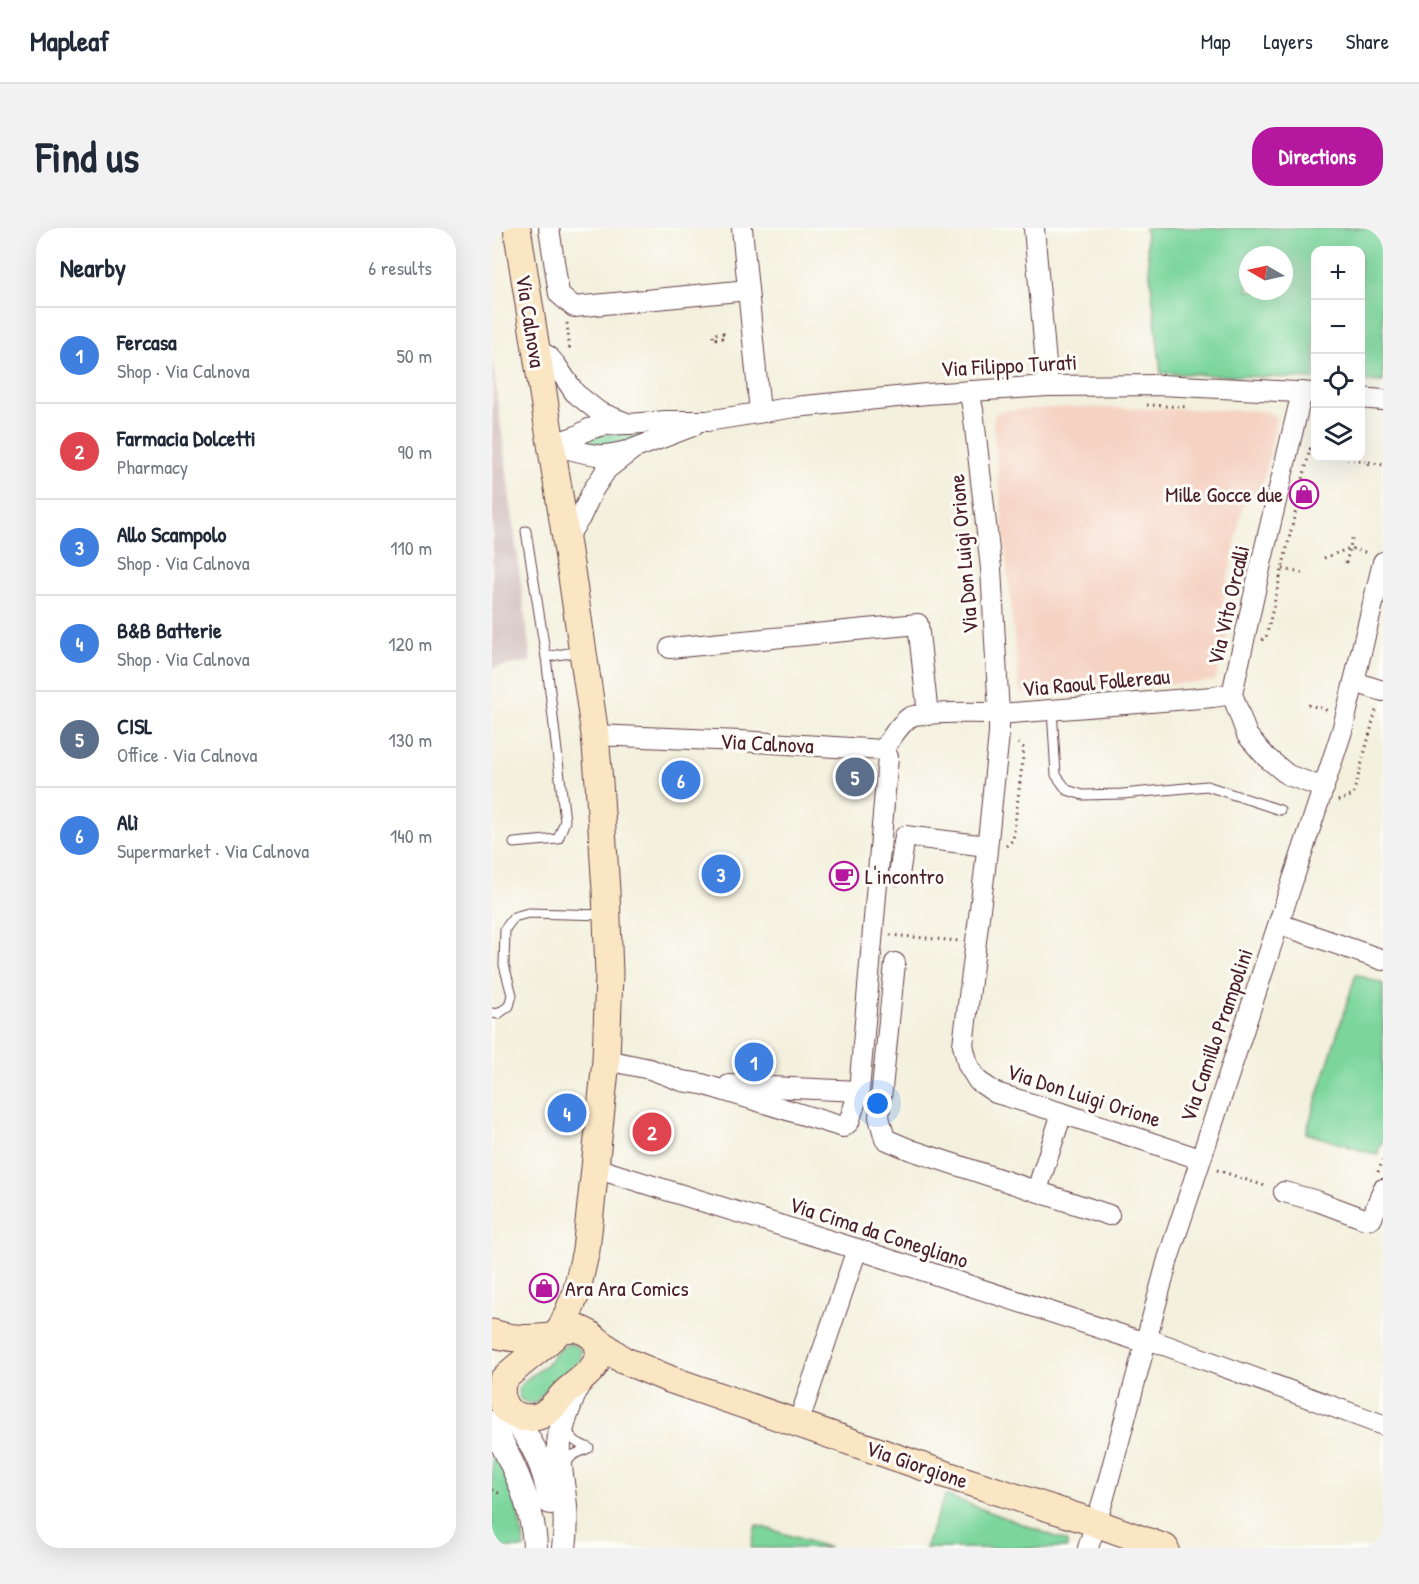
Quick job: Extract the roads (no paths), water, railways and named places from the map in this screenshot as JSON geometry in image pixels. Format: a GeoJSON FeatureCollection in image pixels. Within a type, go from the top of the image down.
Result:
{"type":"FeatureCollection","features":[{"type":"Feature","properties":{"kind":"main road","name":"Via Calnova"},"geometry":{"type":"LineString","coordinates":[[517,228],[595,735],[604,847],[609,974],[606,1060],[586,1250],[588,1317],[599,1355],[597,1361],[582,1378]]}},
{"type":"Feature","properties":{"kind":"main road","name":"Via Calnova"},"geometry":{"type":"LineString","coordinates":[[557,1333],[576,1294],[586,1250]]}},
{"type":"Feature","properties":{"kind":"main road"},"geometry":{"type":"LineString","coordinates":[[492,1334],[506,1338],[531,1339],[576,1328],[594,1337]]}},
{"type":"Feature","properties":{"kind":"main road"},"geometry":{"type":"LineString","coordinates":[[502,1381],[557,1333]]}},
{"type":"Feature","properties":{"kind":"main road","name":"Via Giorgione"},"geometry":{"type":"LineString","coordinates":[[594,1337],[623,1360],[669,1379],[944,1474],[1092,1535],[1165,1548]]}},
{"type":"Feature","properties":{"kind":"main road"},"geometry":{"type":"LineString","coordinates":[[492,1350],[502,1381],[502,1418],[539,1416],[549,1410],[582,1378]]}},
{"type":"Feature","properties":{"kind":"main road","name":"Via Giorgione"},"geometry":{"type":"LineString","coordinates":[[582,1378],[621,1371],[669,1379]]}},
{"type":"Feature","properties":{"kind":"street"},"geometry":{"type":"LineString","coordinates":[[549,228],[559,294],[574,307],[748,290]]}},
{"type":"Feature","properties":{"kind":"street"},"geometry":{"type":"LineString","coordinates":[[742,228],[760,412]]}},
{"type":"Feature","properties":{"kind":"street"},"geometry":{"type":"LineString","coordinates":[[1034,228],[1048,386]]}},
{"type":"Feature","properties":{"kind":"street","name":"Via Filippo Turati"},"geometry":{"type":"LineString","coordinates":[[535,349],[548,356],[575,393],[599,412],[629,424]]}},
{"type":"Feature","properties":{"kind":"street","name":"Via Filippo Turati"},"geometry":{"type":"LineString","coordinates":[[550,445],[604,425],[707,421],[760,412],[969,391],[1048,386],[1161,385],[1309,392]]}},
{"type":"Feature","properties":{"kind":"street","name":"Via Don Luigi Orione"},"geometry":{"type":"LineString","coordinates":[[969,391],[991,568],[999,734],[993,848],[963,1046],[968,1065],[978,1081],[996,1093],[1062,1113],[1206,1164]]}},
{"type":"Feature","properties":{"kind":"street","name":"Via Vito Orcalli"},"geometry":{"type":"LineString","coordinates":[[1309,392],[1299,412],[1261,564],[1232,694],[1246,735],[1266,757],[1288,775],[1330,795]]}},
{"type":"Feature","properties":{"kind":"street"},"geometry":{"type":"LineString","coordinates":[[1365,398],[1383,400]]}},
{"type":"Feature","properties":{"kind":"street","name":"Via Filippo Turati"},"geometry":{"type":"LineString","coordinates":[[550,445],[597,455],[614,454],[707,421]]}},
{"type":"Feature","properties":{"kind":"street","name":"Via Filippo Turati"},"geometry":{"type":"LineString","coordinates":[[566,538],[580,518],[593,490],[607,469],[633,449]]}},
{"type":"Feature","properties":{"kind":"street","name":"Via Camillo Prampolini"},"geometry":{"type":"LineString","coordinates":[[1092,1535],[1168,1259],[1206,1164],[1279,924],[1330,795],[1377,558]]}},
{"type":"Feature","properties":{"kind":"street"},"geometry":{"type":"LineString","coordinates":[[670,648],[918,624],[920,715]]}},
{"type":"Feature","properties":{"kind":"street"},"geometry":{"type":"LineString","coordinates":[[1354,682],[1381,696]]}},
{"type":"Feature","properties":{"kind":"street","name":"Via Raoul Follereau"},"geometry":{"type":"LineString","coordinates":[[999,714],[1232,694]]}},
{"type":"Feature","properties":{"kind":"street"},"geometry":{"type":"LineString","coordinates":[[702,1084],[843,1127],[849,1122],[859,1091],[888,758],[883,750],[901,724],[920,715],[983,712],[999,714]]}},
{"type":"Feature","properties":{"kind":"street","name":"Via Calnova"},"geometry":{"type":"LineString","coordinates":[[595,735],[883,750]]}},
{"type":"Feature","properties":{"kind":"street"},"geometry":{"type":"LineString","coordinates":[[900,875],[905,836],[993,848]]}},
{"type":"Feature","properties":{"kind":"street"},"geometry":{"type":"LineString","coordinates":[[1279,924],[1383,960]]}},
{"type":"Feature","properties":{"kind":"street"},"geometry":{"type":"LineString","coordinates":[[895,963],[879,1118],[885,1139],[911,1150],[1108,1215]]}},
{"type":"Feature","properties":{"kind":"street"},"geometry":{"type":"LineString","coordinates":[[606,1060],[650,1069],[682,1081],[702,1084],[859,1091]]}},
{"type":"Feature","properties":{"kind":"street"},"geometry":{"type":"LineString","coordinates":[[1037,1190],[1062,1113]]}},
{"type":"Feature","properties":{"kind":"street","name":"Via Cima da Conegliano"},"geometry":{"type":"LineString","coordinates":[[595,1168],[1147,1341],[1383,1425]]}},
{"type":"Feature","properties":{"kind":"street"},"geometry":{"type":"LineString","coordinates":[[1284,1192],[1317,1201],[1365,1220],[1372,1218],[1383,1189]]}},
{"type":"Feature","properties":{"kind":"street"},"geometry":{"type":"LineString","coordinates":[[798,1424],[857,1249]]}},
{"type":"Feature","properties":{"kind":"street"},"geometry":{"type":"LineString","coordinates":[[564,1548],[565,1507],[560,1443],[564,1423],[582,1378]]}},
{"type":"Feature","properties":{"kind":"street"},"geometry":{"type":"LineString","coordinates":[[502,1418],[535,1530],[535,1548]]}},
{"type":"Feature","properties":{"kind":"street"},"geometry":{"type":"LineString","coordinates":[[502,1418],[538,1455],[544,1471],[550,1509],[549,1548]]}},
{"type":"Feature","properties":{"kind":"lane"},"geometry":{"type":"LineString","coordinates":[[514,843],[558,839],[565,821],[546,657],[526,531]]}},
{"type":"Feature","properties":{"kind":"lane"},"geometry":{"type":"LineString","coordinates":[[546,657],[583,651]]}},
{"type":"Feature","properties":{"kind":"lane"},"geometry":{"type":"LineString","coordinates":[[1052,709],[1056,775],[1067,790],[1083,795],[1122,794],[1207,786],[1280,810]]}},
{"type":"Feature","properties":{"kind":"lane"},"geometry":{"type":"LineString","coordinates":[[492,1013],[498,1014],[509,1006],[512,995],[504,965],[505,929],[514,917],[528,913],[607,915]]}},
{"type":"Feature","properties":{"kind":"place","name":"Mille Gocce due"},"geometry":{"type":"Point","coordinates":[1304,494]}},
{"type":"Feature","properties":{"kind":"place","name":"CISL"},"geometry":{"type":"Point","coordinates":[855,777]}},
{"type":"Feature","properties":{"kind":"place","name":"Alì"},"geometry":{"type":"Point","coordinates":[681,780]}},
{"type":"Feature","properties":{"kind":"place","name":"Allo Scampolo"},"geometry":{"type":"Point","coordinates":[721,874]}},
{"type":"Feature","properties":{"kind":"place","name":"L'incontro"},"geometry":{"type":"Point","coordinates":[844,876]}},
{"type":"Feature","properties":{"kind":"place","name":"Fercasa"},"geometry":{"type":"Point","coordinates":[754,1062]}},
{"type":"Feature","properties":{"kind":"place","name":"B&B Batterie"},"geometry":{"type":"Point","coordinates":[567,1113]}},
{"type":"Feature","properties":{"kind":"place","name":"Farmacia Dolcetti"},"geometry":{"type":"Point","coordinates":[652,1132]}},
{"type":"Feature","properties":{"kind":"place","name":"Ara Ara Comics"},"geometry":{"type":"Point","coordinates":[544,1288]}}]}
